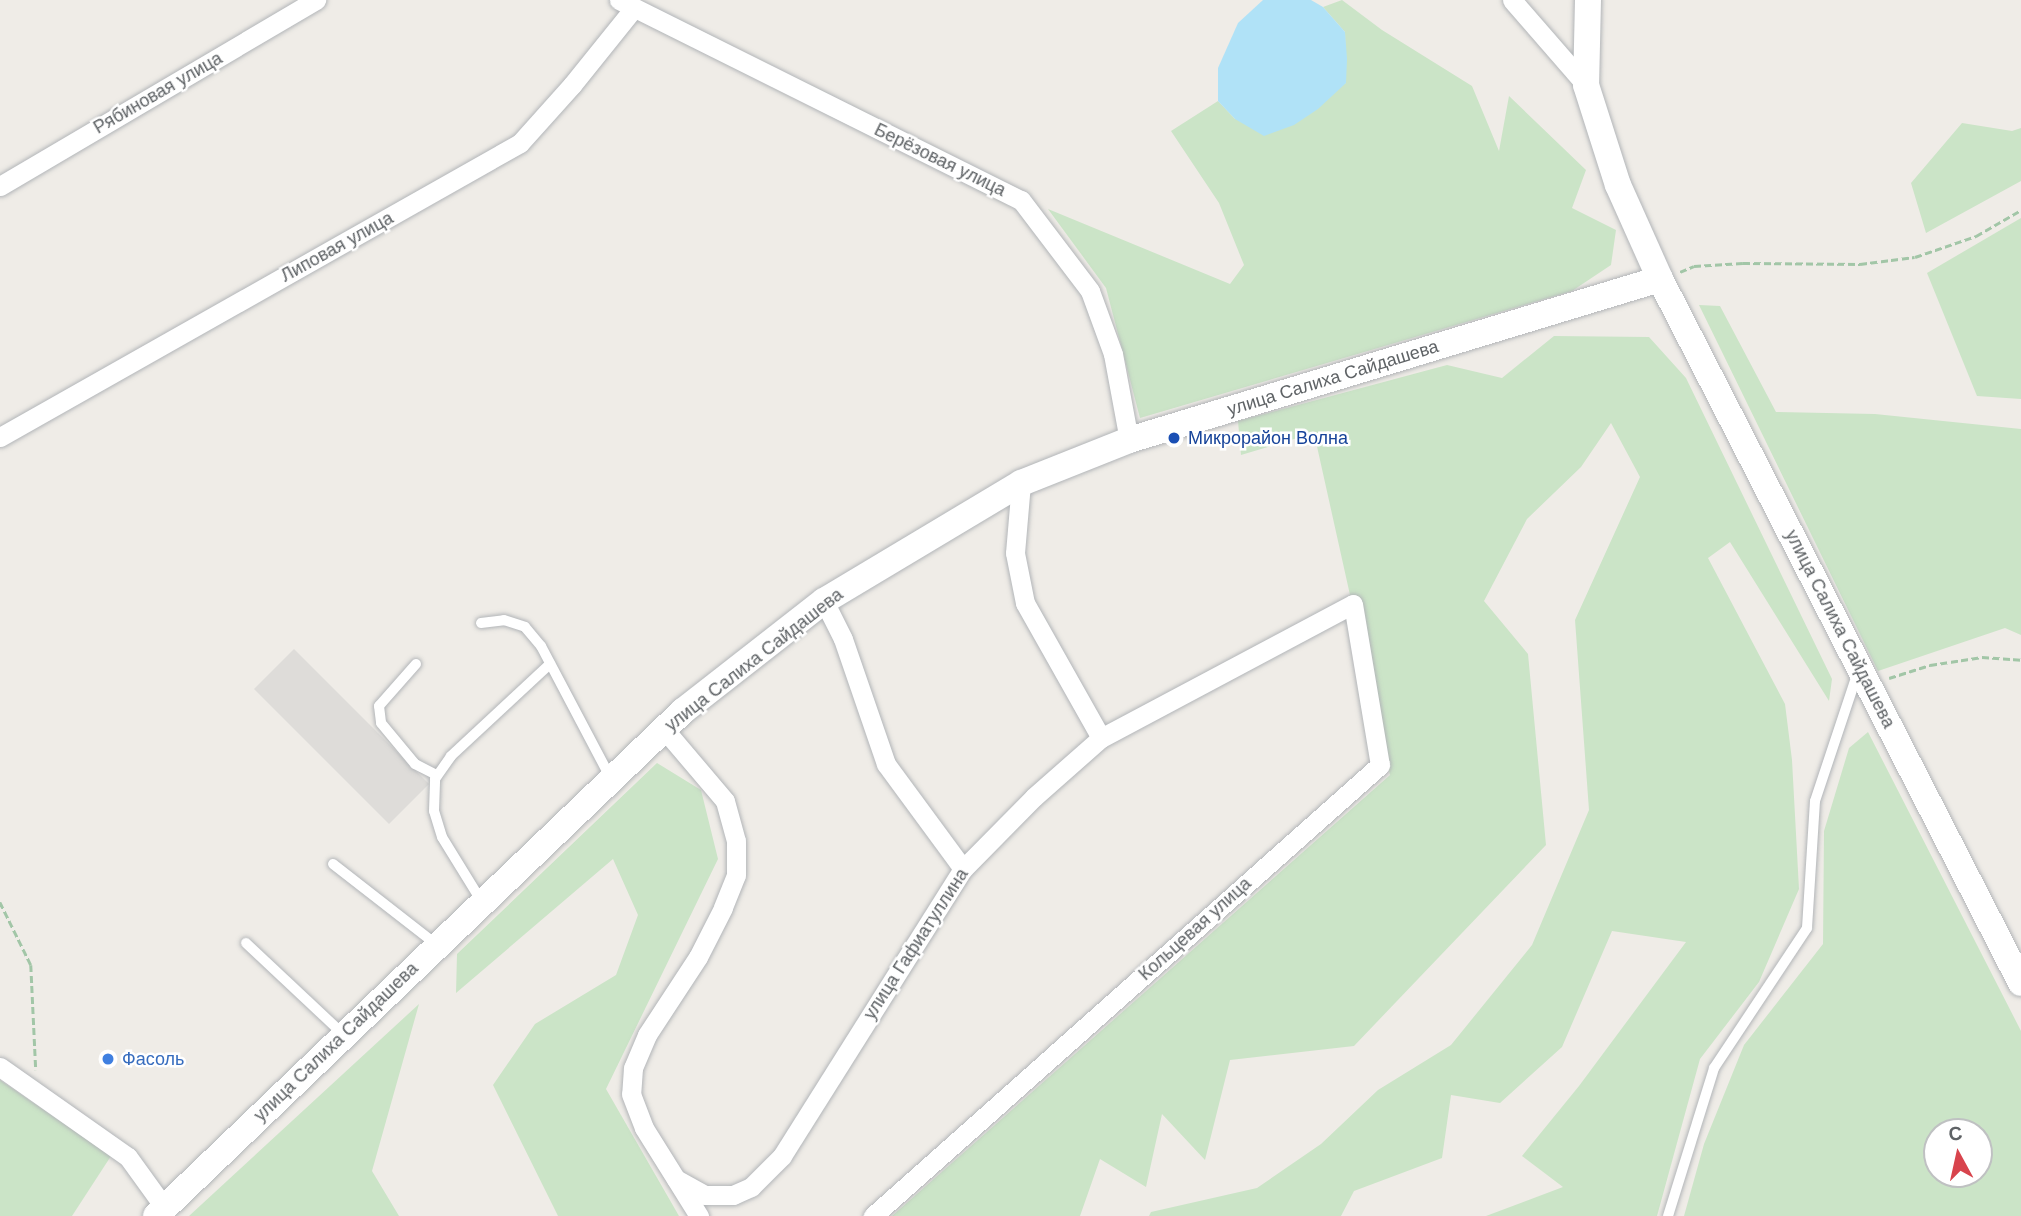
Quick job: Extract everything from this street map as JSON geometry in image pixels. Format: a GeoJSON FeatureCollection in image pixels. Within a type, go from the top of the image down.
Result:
{"type":"FeatureCollection","features":[{"type":"Feature","properties":{"kind":"street","name":"Рябиновая улица"},"geometry":{"type":"LineString","coordinates":[[0,186],[316,0]]}},
{"type":"Feature","properties":{"kind":"street"},"geometry":{"type":"LineString","coordinates":[[1512,0],[1586,85]]}},
{"type":"Feature","properties":{"kind":"street"},"geometry":{"type":"LineString","coordinates":[[1588,0],[1586,85],[1618,185],[1660,279]]}},
{"type":"Feature","properties":{"kind":"street","name":"Липовая улица"},"geometry":{"type":"LineString","coordinates":[[0,437],[520,143],[572,85],[626,4]]}},
{"type":"Feature","properties":{"kind":"street","name":"Берёзовая улица"},"geometry":{"type":"LineString","coordinates":[[626,4],[1021,200],[1090,291],[1113,354],[1129,440]]}},
{"type":"Feature","properties":{"kind":"street","name":"улица Салиха Сайдашева"},"geometry":{"type":"LineString","coordinates":[[160,1211],[664,729],[824,601],[1021,483],[1129,440],[1660,279],[2021,983]]}},
{"type":"Feature","properties":{"kind":"street"},"geometry":{"type":"LineString","coordinates":[[1021,483],[1015,554],[1025,603],[1101,738]]}},
{"type":"Feature","properties":{"kind":"street"},"geometry":{"type":"LineString","coordinates":[[824,601],[843,639],[886,764],[963,869]]}},
{"type":"Feature","properties":{"kind":"street","name":"Кольцевая улица"},"geometry":{"type":"LineString","coordinates":[[873,1216],[1380,765],[1353,604],[1334,613]]}},
{"type":"Feature","properties":{"kind":"street","name":"улица Гафиатуллина"},"geometry":{"type":"LineString","coordinates":[[676,1180],[705,1195],[733,1195],[751,1187],[782,1156],[963,869],[1034,797],[1101,738],[1334,613]]}},
{"type":"Feature","properties":{"kind":"street"},"geometry":{"type":"LineString","coordinates":[[664,729],[725,801],[736,841],[736,874],[723,908],[698,957],[647,1035],[634,1068],[631,1094],[645,1128],[699,1216]]}},
{"type":"Feature","properties":{"kind":"street"},"geometry":{"type":"LineString","coordinates":[[0,1067],[128,1157],[160,1211]]}},
{"type":"Feature","properties":{"kind":"lane"},"geometry":{"type":"LineString","coordinates":[[481,623],[504,620],[525,627],[541,646],[611,780]]}},
{"type":"Feature","properties":{"kind":"lane"},"geometry":{"type":"LineString","coordinates":[[416,664],[379,706],[381,723],[415,764],[437,775]]}},
{"type":"Feature","properties":{"kind":"lane"},"geometry":{"type":"LineString","coordinates":[[482,903],[442,837],[433,811],[437,775],[450,756],[550,664]]}},
{"type":"Feature","properties":{"kind":"lane"},"geometry":{"type":"LineString","coordinates":[[1668,1216],[1714,1068],[1807,928],[1815,801],[1864,676]]}},
{"type":"Feature","properties":{"kind":"lane"},"geometry":{"type":"LineString","coordinates":[[333,864],[438,945]]}},
{"type":"Feature","properties":{"kind":"lane"},"geometry":{"type":"LineString","coordinates":[[246,943],[344,1035]]}},
{"type":"Feature","properties":{"kind":"path"},"geometry":{"type":"LineString","coordinates":[[1660,279],[1694,267],[1743,263],[1860,264],[1915,257],[1976,236],[2021,210]]}},
{"type":"Feature","properties":{"kind":"path"},"geometry":{"type":"LineString","coordinates":[[1864,676],[1982,657],[2021,660]]}},
{"type":"Feature","properties":{"kind":"path"},"geometry":{"type":"LineString","coordinates":[[0,902],[31,965],[37,1093]]}},
{"type":"Feature","properties":{"kind":"shaded area"},"geometry":{"type":"Polygon","coordinates":[[[294,649],[429,784],[389,824],[254,689],[294,649]]]}},
{"type":"Feature","properties":{"kind":"green space"},"geometry":{"type":"Polygon","coordinates":[[[1342,0],[1382,30],[1472,86],[1499,151],[1509,96],[1586,170],[1572,208],[1616,230],[1611,265],[1572,291],[1140,418],[1106,288],[1048,209],[1230,284],[1244,265],[1219,203],[1171,131],[1218,101],[1235,119],[1346,83],[1345,32],[1323,7],[1342,0]]]}},
{"type":"Feature","properties":{"kind":"green space"},"geometry":{"type":"Polygon","coordinates":[[[1962,123],[2012,131],[2021,128],[2021,181],[1926,233],[1911,183],[1962,123]]]}},
{"type":"Feature","properties":{"kind":"green space"},"geometry":{"type":"Polygon","coordinates":[[[2021,218],[2021,399],[1977,396],[1927,273],[2021,218]]]}},
{"type":"Feature","properties":{"kind":"green space"},"geometry":{"type":"Polygon","coordinates":[[[1699,305],[1720,306],[1776,412],[1875,414],[2021,429],[2021,635],[2005,628],[1878,671],[1699,305]]]}},
{"type":"Feature","properties":{"kind":"green space"},"geometry":{"type":"Polygon","coordinates":[[[1554,336],[1649,337],[1686,378],[1832,679],[1829,701],[1730,542],[1708,558],[1785,704],[1792,760],[1799,889],[1759,982],[1700,1059],[1657,1216],[1486,1216],[1563,1187],[1522,1156],[1579,1086],[1686,942],[1612,931],[1562,1047],[1500,1103],[1451,1095],[1442,1158],[1354,1191],[1341,1216],[1149,1216],[1151,1212],[1257,1188],[1321,1144],[1378,1090],[1451,1045],[1532,945],[1589,810],[1575,620],[1640,477],[1611,423],[1581,467],[1527,519],[1484,601],[1528,654],[1546,845],[1354,1046],[1230,1060],[1205,1160],[1162,1114],[1146,1187],[1100,1159],[1080,1216],[892,1216],[1390,775],[1314,433],[1241,455],[1238,421],[1447,365],[1502,378],[1554,336]]]}},
{"type":"Feature","properties":{"kind":"green space"},"geometry":{"type":"Polygon","coordinates":[[[1868,732],[2021,1031],[2021,1216],[1684,1216],[1704,1144],[1744,1045],[1823,944],[1824,831],[1849,748],[1868,732]]]}},
{"type":"Feature","properties":{"kind":"green space"},"geometry":{"type":"Polygon","coordinates":[[[657,763],[701,790],[718,859],[606,1089],[679,1216],[558,1216],[493,1085],[535,1024],[616,975],[638,915],[613,859],[456,993],[457,954],[657,763]]]}},
{"type":"Feature","properties":{"kind":"green space"},"geometry":{"type":"Polygon","coordinates":[[[419,1004],[372,1171],[399,1216],[189,1216],[419,1004]]]}},
{"type":"Feature","properties":{"kind":"green space"},"geometry":{"type":"Polygon","coordinates":[[[0,1080],[111,1156],[72,1216],[0,1216],[0,1080]]]}},
{"type":"Feature","properties":{"kind":"water"},"geometry":{"type":"Polygon","coordinates":[[[1263,0],[1311,0],[1323,7],[1345,32],[1347,59],[1346,83],[1318,109],[1294,125],[1264,136],[1235,119],[1218,101],[1218,68],[1238,23],[1263,0]]]}},
{"type":"Feature","properties":{"kind":"place","name":"Микрорайон Волна"},"geometry":{"type":"Point","coordinates":[1174,438]}},
{"type":"Feature","properties":{"kind":"place","name":"Фасоль"},"geometry":{"type":"Point","coordinates":[108,1059]}}]}
